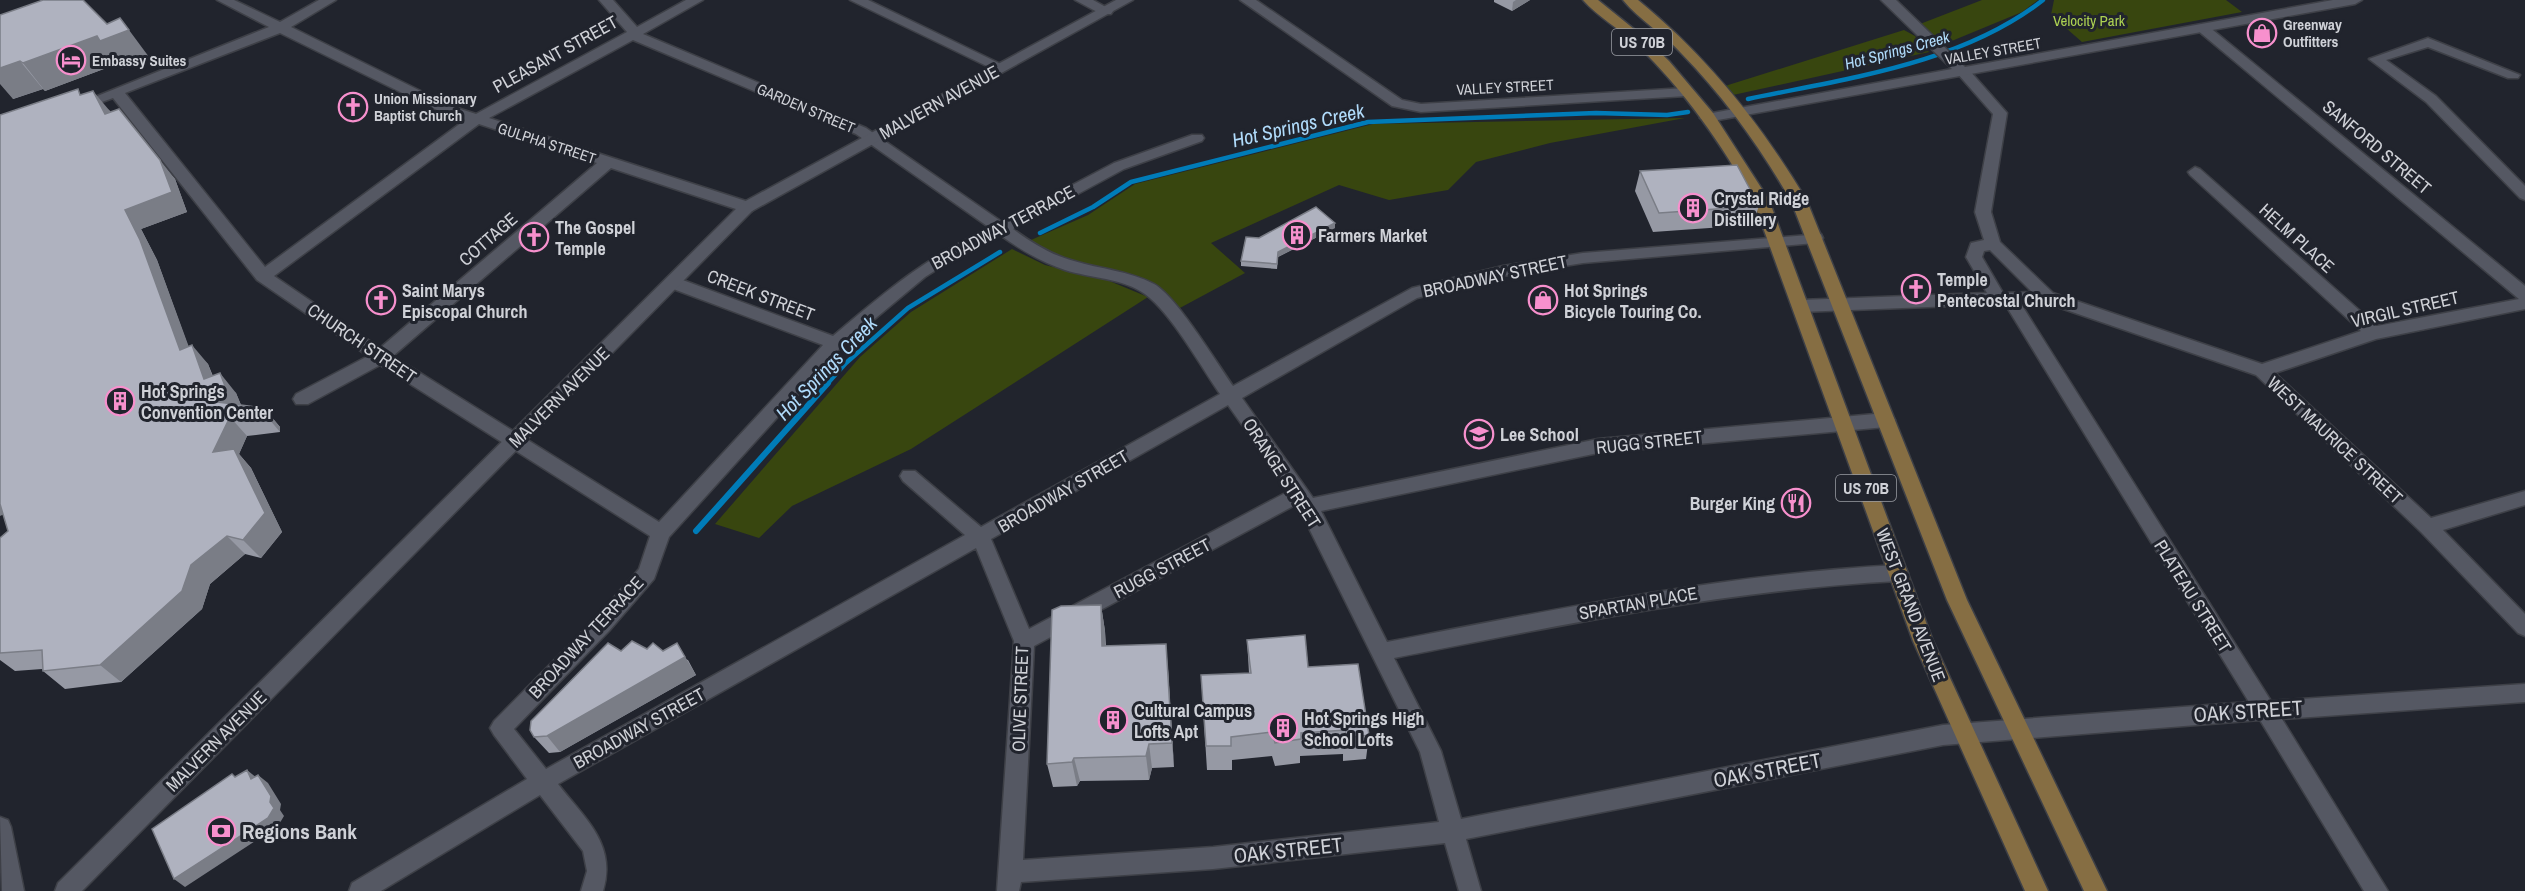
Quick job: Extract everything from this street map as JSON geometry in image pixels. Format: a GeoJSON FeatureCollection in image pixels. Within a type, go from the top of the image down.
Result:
{"type":"FeatureCollection","features":[{"type":"Feature","properties":{"kind":"main road","name":"US 70B"},"geometry":{"type":"LineString","coordinates":[[1590,0],[1621,21],[1686,92]]}},
{"type":"Feature","properties":{"kind":"main road","name":"US 70B"},"geometry":{"type":"LineString","coordinates":[[1630,0],[1689,50],[1780,167],[1815,238],[1957,600],[2016,728],[2096,891]]}},
{"type":"Feature","properties":{"kind":"main road","name":"WEST GRAND AVENUE"},"geometry":{"type":"LineString","coordinates":[[1686,92],[1749,177],[1776,240],[1841,423],[1923,641],[2037,891]]}},
{"type":"Feature","properties":{"kind":"street","name":"GULPHA STREET"},"geometry":{"type":"LineString","coordinates":[[224,0],[446,109],[747,207]]}},
{"type":"Feature","properties":{"kind":"street"},"geometry":{"type":"LineString","coordinates":[[67,110],[117,93],[280,28],[329,0]]}},
{"type":"Feature","properties":{"kind":"street","name":"GARDEN STREET"},"geometry":{"type":"LineString","coordinates":[[606,0],[638,37],[873,138],[1001,229]]}},
{"type":"Feature","properties":{"kind":"street","name":"PLEASANT STREET"},"geometry":{"type":"LineString","coordinates":[[263,276],[476,120],[696,0]]}},
{"type":"Feature","properties":{"kind":"street"},"geometry":{"type":"LineString","coordinates":[[857,0],[1002,68]]}},
{"type":"Feature","properties":{"kind":"street"},"geometry":{"type":"LineString","coordinates":[[1082,0],[1106,11]]}},
{"type":"Feature","properties":{"kind":"street","name":"MALVERN AVENUE"},"geometry":{"type":"LineString","coordinates":[[66,891],[674,283],[747,207],[1126,0]]}},
{"type":"Feature","properties":{"kind":"street"},"geometry":{"type":"LineString","coordinates":[[1247,0],[1261,9],[1276,0]]}},
{"type":"Feature","properties":{"kind":"street"},"geometry":{"type":"LineString","coordinates":[[1888,0],[1964,73]]}},
{"type":"Feature","properties":{"kind":"street","name":"VALLEY STREET"},"geometry":{"type":"LineString","coordinates":[[1707,118],[2355,0]]}},
{"type":"Feature","properties":{"kind":"street","name":"VALLEY STREET"},"geometry":{"type":"LineString","coordinates":[[1261,9],[1397,103],[1421,108],[1686,92]]}},
{"type":"Feature","properties":{"kind":"street","name":"SANFORD STREET"},"geometry":{"type":"LineString","coordinates":[[2203,28],[2525,295]]}},
{"type":"Feature","properties":{"kind":"street"},"geometry":{"type":"LineString","coordinates":[[2513,75],[2428,42],[2376,59],[2432,99],[2525,195]]}},
{"type":"Feature","properties":{"kind":"street","name":"WEST MAURICE STREET"},"geometry":{"type":"LineString","coordinates":[[1964,73],[2000,113],[1983,212],[1993,244],[2047,297],[2262,371],[2428,527],[2525,627]]}},
{"type":"Feature","properties":{"kind":"street","name":"CHURCH STREET"},"geometry":{"type":"LineString","coordinates":[[117,93],[263,276],[381,357],[661,533]]}},
{"type":"Feature","properties":{"kind":"street","name":"BROADWAY TERRACE"},"geometry":{"type":"LineString","coordinates":[[542,782],[501,728],[602,625],[647,573],[661,533],[835,343],[919,273],[958,248],[1001,229],[1119,166],[1197,138]]}},
{"type":"Feature","properties":{"kind":"street","name":"COTTAGE"},"geometry":{"type":"LineString","coordinates":[[302,399],[381,357],[607,163]]}},
{"type":"Feature","properties":{"kind":"street","name":"HELM PLACE"},"geometry":{"type":"LineString","coordinates":[[2195,172],[2374,333]]}},
{"type":"Feature","properties":{"kind":"street","name":"ORANGE STREET"},"geometry":{"type":"LineString","coordinates":[[1001,229],[1042,257],[1115,276],[1149,289],[1171,311],[1304,500],[1430,751],[1455,831],[1470,891]]}},
{"type":"Feature","properties":{"kind":"street","name":"BROADWAY STREET"},"geometry":{"type":"LineString","coordinates":[[360,891],[542,782],[981,538],[1412,294],[1440,285],[1583,258],[1815,238]]}},
{"type":"Feature","properties":{"kind":"street","name":"PLATEAU STREET"},"geometry":{"type":"LineString","coordinates":[[1993,244],[1977,247],[1974,257],[2005,300],[2377,891]]}},
{"type":"Feature","properties":{"kind":"street","name":"CREEK STREET"},"geometry":{"type":"LineString","coordinates":[[674,283],[835,343]]}},
{"type":"Feature","properties":{"kind":"street"},"geometry":{"type":"LineString","coordinates":[[1800,306],[2047,297]]}},
{"type":"Feature","properties":{"kind":"street","name":"VIRGIL STREET"},"geometry":{"type":"LineString","coordinates":[[2262,371],[2374,333],[2525,303]]}},
{"type":"Feature","properties":{"kind":"street","name":"RUGG STREET"},"geometry":{"type":"LineString","coordinates":[[1024,641],[1304,500],[1598,447],[1886,420]]}},
{"type":"Feature","properties":{"kind":"street","name":"OLIVE STREET"},"geometry":{"type":"LineString","coordinates":[[909,476],[981,538],[1024,641],[1009,882]]}},
{"type":"Feature","properties":{"kind":"street"},"geometry":{"type":"LineString","coordinates":[[2428,527],[2525,498]]}},
{"type":"Feature","properties":{"kind":"street","name":"SPARTAN PLACE"},"geometry":{"type":"LineString","coordinates":[[1381,652],[1638,602],[1760,583],[1898,573]]}},
{"type":"Feature","properties":{"kind":"street","name":"OAK STREET"},"geometry":{"type":"LineString","coordinates":[[1009,882],[1455,831],[1964,733],[2525,693]]}},
{"type":"Feature","properties":{"kind":"street"},"geometry":{"type":"LineString","coordinates":[[542,782],[593,847],[598,871],[592,891]]}},
{"type":"Feature","properties":{"kind":"street"},"geometry":{"type":"LineString","coordinates":[[0,827],[13,891]]}},
{"type":"Feature","properties":{"kind":"green space"},"geometry":{"type":"Polygon","coordinates":[[[1982,0],[2038,0],[2022,12],[1942,45],[1920,24],[1982,0]]]}},
{"type":"Feature","properties":{"kind":"green space","name":"Velocity Park"},"geometry":{"type":"Polygon","coordinates":[[[2054,0],[2226,0],[2242,12],[2082,42],[2051,15],[2054,0]]]}},
{"type":"Feature","properties":{"kind":"green space"},"geometry":{"type":"Polygon","coordinates":[[[1904,30],[1915,36],[1929,52],[1733,95],[1725,86],[1904,30]]]}},
{"type":"Feature","properties":{"kind":"green space"},"geometry":{"type":"Polygon","coordinates":[[[1685,118],[1550,143],[1476,162],[1448,190],[1389,200],[1339,185],[1211,243],[1245,273],[1178,309],[1156,285],[1048,254],[1031,240],[1088,215],[1135,184],[1373,124],[1685,118]]]}},
{"type":"Feature","properties":{"kind":"green space"},"geometry":{"type":"Polygon","coordinates":[[[1012,249],[1045,265],[1107,280],[1148,297],[911,449],[792,506],[759,538],[715,524],[860,357],[911,312],[1012,249]]]}},
{"type":"Feature","properties":{"kind":"building"},"geometry":{"type":"Polygon","coordinates":[[[43,0],[83,0],[107,24],[120,18],[129,30],[100,41],[97,36],[23,63],[20,61],[0,68],[0,15],[43,0]]]}},
{"type":"Feature","properties":{"kind":"building","name":"Hot Springs Convention Center"},"geometry":{"type":"Polygon","coordinates":[[[78,89],[80,95],[93,91],[105,114],[119,109],[160,160],[172,192],[125,210],[140,240],[180,350],[192,345],[204,379],[220,373],[225,386],[195,399],[264,408],[264,413],[230,417],[213,452],[234,449],[265,513],[243,540],[227,536],[191,565],[182,591],[100,665],[43,671],[42,650],[0,653],[0,538],[8,531],[0,504],[0,115],[78,89]]]}},
{"type":"Feature","properties":{"kind":"building"},"geometry":{"type":"Polygon","coordinates":[[[1737,165],[1759,206],[1659,213],[1640,171],[1737,165]]]}},
{"type":"Feature","properties":{"kind":"building","name":"Farmers Market"},"geometry":{"type":"Polygon","coordinates":[[[1316,207],[1335,223],[1278,252],[1277,264],[1241,261],[1246,237],[1259,238],[1316,207]]]}},
{"type":"Feature","properties":{"kind":"building","name":"Cultural Campus Lofts Apt"},"geometry":{"type":"Polygon","coordinates":[[[1101,605],[1102,646],[1166,644],[1172,743],[1149,744],[1146,756],[1074,758],[1072,762],[1047,764],[1052,610],[1061,606],[1101,605]]]}},
{"type":"Feature","properties":{"kind":"building","name":"Hot Springs High School Lofts"},"geometry":{"type":"Polygon","coordinates":[[[1305,635],[1308,667],[1358,664],[1369,735],[1345,738],[1346,730],[1301,733],[1301,739],[1275,743],[1272,732],[1231,737],[1231,746],[1206,746],[1201,675],[1251,673],[1247,640],[1305,635]]]}},
{"type":"Feature","properties":{"kind":"building"},"geometry":{"type":"Polygon","coordinates":[[[632,641],[647,649],[653,643],[663,651],[677,643],[685,657],[547,736],[534,737],[530,730],[531,721],[608,643],[621,651],[632,641]]]}},
{"type":"Feature","properties":{"kind":"building","name":"Regions Bank"},"geometry":{"type":"Polygon","coordinates":[[[247,770],[251,779],[258,775],[271,796],[270,802],[274,808],[268,818],[174,879],[152,829],[232,774],[235,777],[247,770]]]}},
{"type":"Feature","properties":{"kind":"waterway","name":"Hot Springs Creek"},"geometry":{"type":"LineString","coordinates":[[1748,99],[1864,75],[1940,54],[1976,40],[2011,22],[2043,0]]}},
{"type":"Feature","properties":{"kind":"waterway","name":"Hot Springs Creek"},"geometry":{"type":"LineString","coordinates":[[1040,233],[1093,207],[1131,182],[1368,122],[1596,113],[1667,115],[1688,112]]}},
{"type":"Feature","properties":{"kind":"waterway","name":"Hot Springs Creek"},"geometry":{"type":"LineString","coordinates":[[827,384],[846,363],[908,308],[1000,252]]}},
{"type":"Feature","properties":{"kind":"waterway","name":"Hot Springs Creek"},"geometry":{"type":"LineString","coordinates":[[696,531],[828,383]]}},
{"type":"Feature","properties":{"kind":"place","name":"Greenway Outfitters"},"geometry":{"type":"Point","coordinates":[2262,33]}},
{"type":"Feature","properties":{"kind":"place","name":"Embassy Suites"},"geometry":{"type":"Point","coordinates":[71,60]}},
{"type":"Feature","properties":{"kind":"place","name":"Union Missionary Baptist Church"},"geometry":{"type":"Point","coordinates":[353,107]}},
{"type":"Feature","properties":{"kind":"place","name":"Crystal Ridge Distillery"},"geometry":{"type":"Point","coordinates":[1693,208]}},
{"type":"Feature","properties":{"kind":"place","name":"Farmers Market"},"geometry":{"type":"Point","coordinates":[1297,235]}},
{"type":"Feature","properties":{"kind":"place","name":"The Gospel Temple"},"geometry":{"type":"Point","coordinates":[534,237]}},
{"type":"Feature","properties":{"kind":"place","name":"Temple Pentecostal Church"},"geometry":{"type":"Point","coordinates":[1916,289]}},
{"type":"Feature","properties":{"kind":"place","name":"Saint Marys Episcopal Church"},"geometry":{"type":"Point","coordinates":[381,300]}},
{"type":"Feature","properties":{"kind":"place","name":"Hot Springs Bicycle Touring Co."},"geometry":{"type":"Point","coordinates":[1543,300]}},
{"type":"Feature","properties":{"kind":"place","name":"Hot Springs Convention Center"},"geometry":{"type":"Point","coordinates":[120,401]}},
{"type":"Feature","properties":{"kind":"place","name":"Lee School"},"geometry":{"type":"Point","coordinates":[1479,434]}},
{"type":"Feature","properties":{"kind":"place","name":"Burger King"},"geometry":{"type":"Point","coordinates":[1796,503]}},
{"type":"Feature","properties":{"kind":"place","name":"Cultural Campus Lofts Apt"},"geometry":{"type":"Point","coordinates":[1113,720]}},
{"type":"Feature","properties":{"kind":"place","name":"Hot Springs High School Lofts"},"geometry":{"type":"Point","coordinates":[1283,728]}},
{"type":"Feature","properties":{"kind":"place","name":"Regions Bank"},"geometry":{"type":"Point","coordinates":[221,831]}}]}
